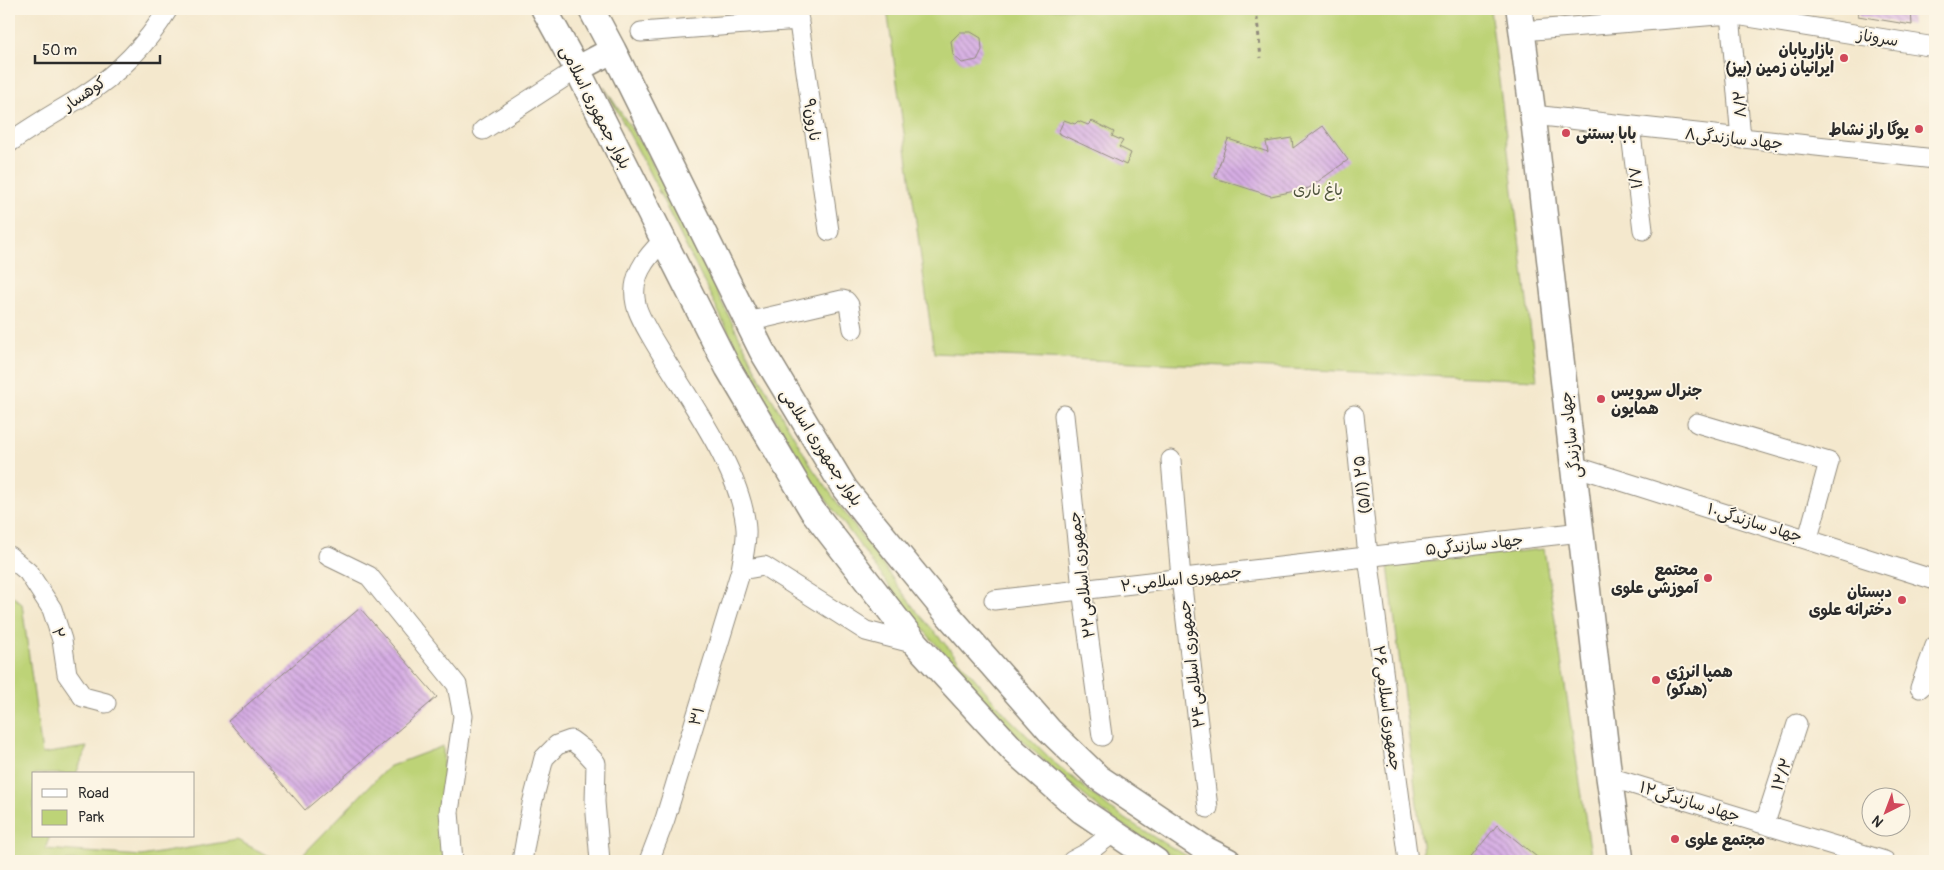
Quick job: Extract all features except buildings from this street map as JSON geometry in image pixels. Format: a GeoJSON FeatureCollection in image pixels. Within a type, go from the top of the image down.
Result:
{"type":"FeatureCollection","features":[{"type":"Feature","properties":{"kind":"main road","name":"بلوار جمهوری اسلامی"},"geometry":{"type":"LineString","coordinates":[[544,9],[577,69],[728,368],[812,510],[916,644],[1015,752],[1082,811],[1156,861]]}},
{"type":"Feature","properties":{"kind":"main road","name":"بلوار جمهوری اسلامی"},"geometry":{"type":"LineString","coordinates":[[591,9],[762,351],[845,489],[949,616],[1049,730],[1099,778],[1205,849],[1228,861]]}},
{"type":"Feature","properties":{"kind":"main road","name":"جهاد سازندگی"},"geometry":{"type":"LineString","coordinates":[[1521,20],[1609,777],[1621,861]]}},
{"type":"Feature","properties":{"kind":"main road"},"geometry":{"type":"LineString","coordinates":[[577,69],[613,50]]}},
{"type":"Feature","properties":{"kind":"street","name":"کوهسار"},"geometry":{"type":"LineString","coordinates":[[9,143],[34,124],[84,96],[123,66],[148,38],[168,9]]}},
{"type":"Feature","properties":{"kind":"street"},"geometry":{"type":"LineString","coordinates":[[641,32],[798,14]]}},
{"type":"Feature","properties":{"kind":"street","name":"نارون۹"},"geometry":{"type":"LineString","coordinates":[[798,14],[829,231]]}},
{"type":"Feature","properties":{"kind":"street","name":"سروناز"},"geometry":{"type":"LineString","coordinates":[[1521,20],[1730,14],[1935,47]]}},
{"type":"Feature","properties":{"kind":"street","name":"۸/۲"},"geometry":{"type":"LineString","coordinates":[[1730,14],[1742,139]]}},
{"type":"Feature","properties":{"kind":"street"},"geometry":{"type":"LineString","coordinates":[[482,130],[577,69]]}},
{"type":"Feature","properties":{"kind":"street","name":"جهاد سازندگی۸"},"geometry":{"type":"LineString","coordinates":[[1533,115],[1742,139],[1935,158]]}},
{"type":"Feature","properties":{"kind":"street","name":"۸/۱"},"geometry":{"type":"LineString","coordinates":[[1630,126],[1643,230]]}},
{"type":"Feature","properties":{"kind":"street","name":"۳۱"},"geometry":{"type":"LineString","coordinates":[[649,861],[665,819],[740,570],[746,529],[741,502],[730,475],[710,435],[651,337],[636,304],[636,277],[652,252],[663,241]]}},
{"type":"Feature","properties":{"kind":"street"},"geometry":{"type":"LineString","coordinates":[[747,322],[842,300],[846,301],[849,306],[853,329]]}},
{"type":"Feature","properties":{"kind":"street","name":"جمهوری اسلامی۲۲"},"geometry":{"type":"LineString","coordinates":[[1064,414],[1082,589],[1102,736]]}},
{"type":"Feature","properties":{"kind":"street","name":"(۵/۱) ۲۵"},"geometry":{"type":"LineString","coordinates":[[1354,415],[1368,556]]}},
{"type":"Feature","properties":{"kind":"street"},"geometry":{"type":"LineString","coordinates":[[1697,423],[1829,462],[1808,538]]}},
{"type":"Feature","properties":{"kind":"street","name":"جمهوری اسلامی۲۴"},"geometry":{"type":"LineString","coordinates":[[1171,460],[1181,578],[1208,808]]}},
{"type":"Feature","properties":{"kind":"street","name":"جهاد سازندگی۱۰"},"geometry":{"type":"LineString","coordinates":[[1574,466],[1808,538],[1935,580]]}},
{"type":"Feature","properties":{"kind":"street","name":"جهاد سازندگی۵"},"geometry":{"type":"LineString","coordinates":[[1368,556],[1581,532]]}},
{"type":"Feature","properties":{"kind":"street","name":"۲"},"geometry":{"type":"LineString","coordinates":[[9,556],[28,572],[52,609],[62,640],[67,674],[82,698],[106,703]]}},
{"type":"Feature","properties":{"kind":"street"},"geometry":{"type":"LineString","coordinates":[[328,556],[370,576],[457,685],[463,716],[449,812],[453,861]]}},
{"type":"Feature","properties":{"kind":"street","name":"جمهوری اسلامی۲۰"},"geometry":{"type":"LineString","coordinates":[[994,600],[1368,556]]}},
{"type":"Feature","properties":{"kind":"street","name":"جمهوری اسلامی۲۶"},"geometry":{"type":"LineString","coordinates":[[1368,556],[1408,861]]}},
{"type":"Feature","properties":{"kind":"street"},"geometry":{"type":"LineString","coordinates":[[740,570],[764,566],[866,631],[916,644]]}},
{"type":"Feature","properties":{"kind":"street"},"geometry":{"type":"LineString","coordinates":[[1920,688],[1935,646]]}},
{"type":"Feature","properties":{"kind":"street","name":"۱۲/۲"},"geometry":{"type":"LineString","coordinates":[[1765,823],[1797,724]]}},
{"type":"Feature","properties":{"kind":"street"},"geometry":{"type":"LineString","coordinates":[[522,861],[532,804],[544,758],[557,745],[571,740],[583,749],[596,763],[595,802],[600,861]]}},
{"type":"Feature","properties":{"kind":"street","name":"جهاد سازندگی۱۲"},"geometry":{"type":"LineString","coordinates":[[1609,777],[1885,861]]}},
{"type":"Feature","properties":{"kind":"street"},"geometry":{"type":"LineString","coordinates":[[1072,861],[1087,853],[1113,833]]}},
{"type":"Feature","properties":{"kind":"path"},"geometry":{"type":"LineString","coordinates":[[1256,9],[1261,58]]}},
{"type":"Feature","properties":{"kind":"green space","name":"باغ ناری"},"geometry":{"type":"Polygon","coordinates":[[[887,9],[1490,9],[1537,380],[934,353],[887,9]]]}},
{"type":"Feature","properties":{"kind":"green space"},"geometry":{"type":"Polygon","coordinates":[[[604,87],[645,149],[761,380],[813,469],[914,608],[1008,717],[1056,764],[1113,811],[1196,861],[1183,861],[1111,818],[1057,773],[1004,723],[908,612],[807,473],[754,383],[640,154],[604,87]]]}},
{"type":"Feature","properties":{"kind":"green space"},"geometry":{"type":"Polygon","coordinates":[[[1544,549],[1592,861],[1424,861],[1388,565],[1544,549]]]}},
{"type":"Feature","properties":{"kind":"green space"},"geometry":{"type":"Polygon","coordinates":[[[9,593],[22,604],[42,754],[87,747],[77,772],[32,772],[32,838],[49,838],[45,849],[141,856],[237,840],[279,861],[9,861],[9,593]]]}},
{"type":"Feature","properties":{"kind":"green space"},"geometry":{"type":"Polygon","coordinates":[[[443,746],[444,861],[297,861],[388,767],[443,746]]]}},
{"type":"Feature","properties":{"kind":"place","name":"بازاریابان ایرانیان زمین (بیز)"},"geometry":{"type":"Point","coordinates":[1844,58]}},
{"type":"Feature","properties":{"kind":"place","name":"یوگا راز نشاط"},"geometry":{"type":"Point","coordinates":[1919,129]}},
{"type":"Feature","properties":{"kind":"place","name":"بابا بستنی"},"geometry":{"type":"Point","coordinates":[1566,133]}},
{"type":"Feature","properties":{"kind":"place","name":"جنرال سرویس همایون"},"geometry":{"type":"Point","coordinates":[1601,399]}},
{"type":"Feature","properties":{"kind":"place","name":"محتمع آموزشی علوی"},"geometry":{"type":"Point","coordinates":[1708,578]}},
{"type":"Feature","properties":{"kind":"place","name":"دبستان دخترانه علوی"},"geometry":{"type":"Point","coordinates":[1902,600]}},
{"type":"Feature","properties":{"kind":"place","name":"همپا انرژی (هدکو)"},"geometry":{"type":"Point","coordinates":[1656,680]}},
{"type":"Feature","properties":{"kind":"place","name":"مجتمع علوی"},"geometry":{"type":"Point","coordinates":[1675,839]}}]}
